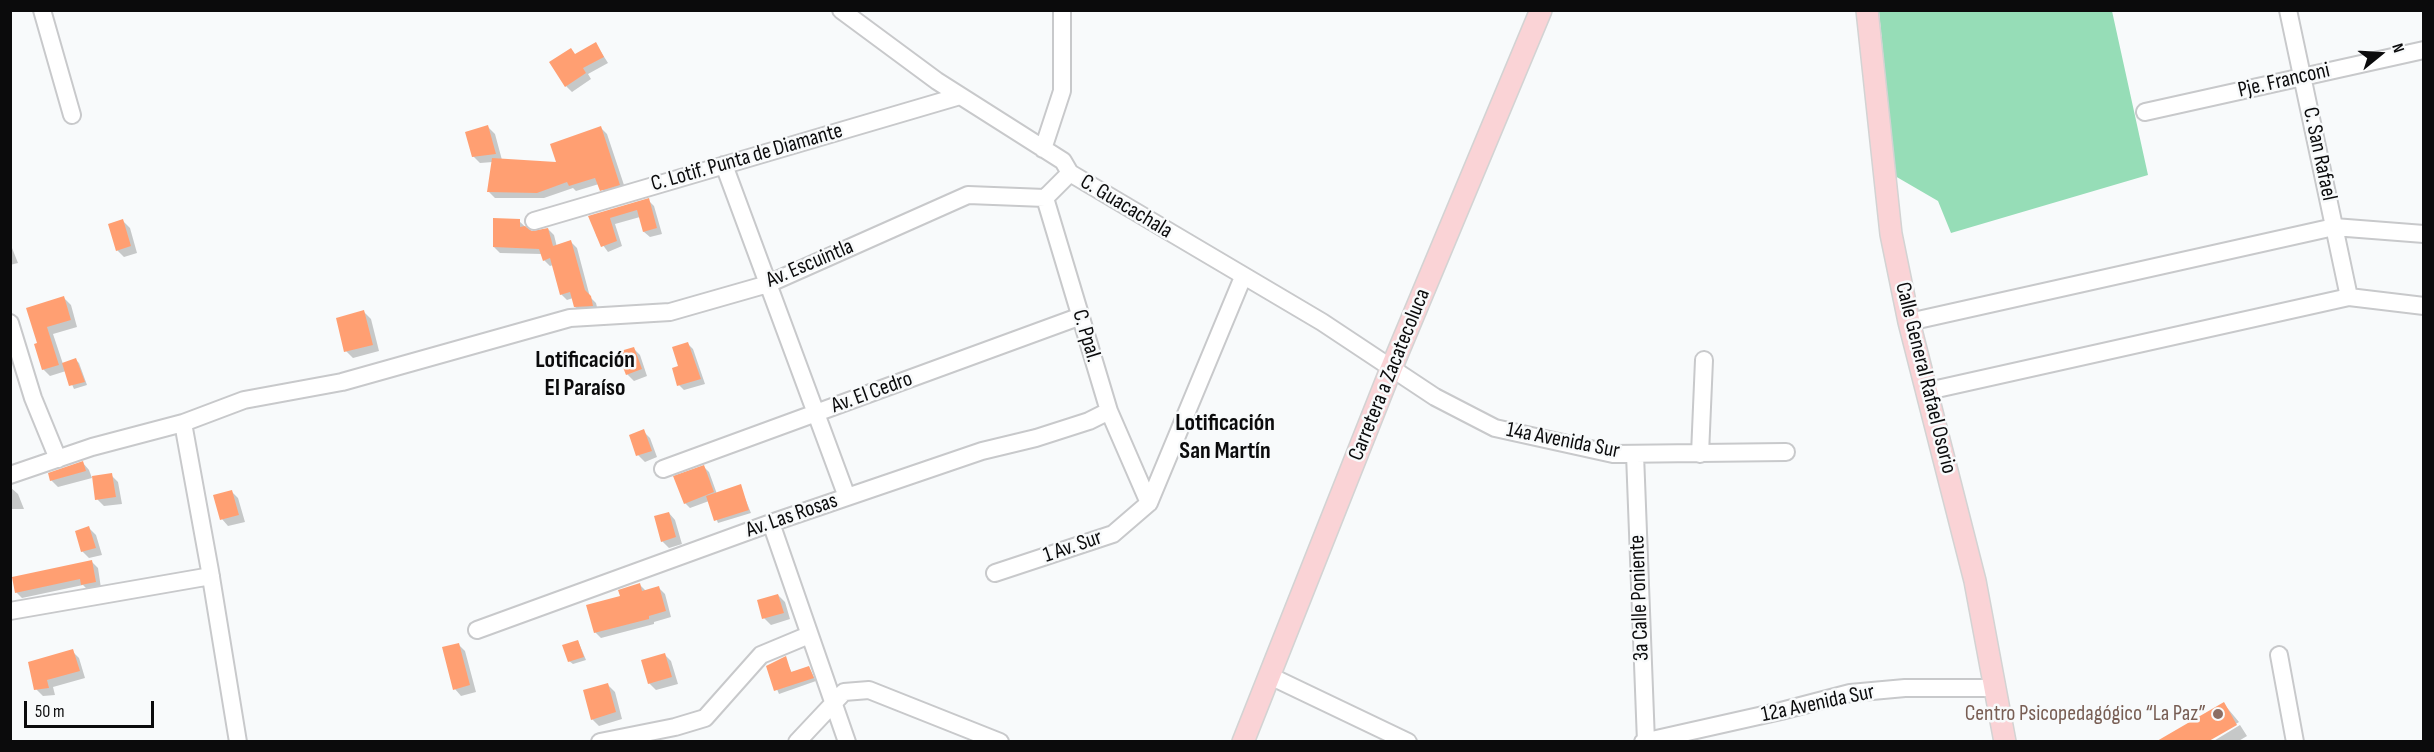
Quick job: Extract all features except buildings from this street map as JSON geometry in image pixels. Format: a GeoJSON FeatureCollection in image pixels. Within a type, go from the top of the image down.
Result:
{"type":"FeatureCollection","features":[{"type":"Feature","properties":{"kind":"main road","name":"Carretera a Zacatecoluca"},"geometry":{"type":"LineString","coordinates":[[1243,741],[1391,369],[1540,10]]}},
{"type":"Feature","properties":{"kind":"main road","name":"Calle General Rafael Osorio"},"geometry":{"type":"LineString","coordinates":[[1867,10],[1885,189],[1892,234],[1909,322],[1975,581],[2006,741]]}},
{"type":"Feature","properties":{"kind":"street"},"geometry":{"type":"LineString","coordinates":[[42,10],[72,115]]}},
{"type":"Feature","properties":{"kind":"street","name":"C. Guacachala"},"geometry":{"type":"LineString","coordinates":[[842,10],[960,96],[1063,161],[1070,173],[1322,322],[1391,369]]}},
{"type":"Feature","properties":{"kind":"street"},"geometry":{"type":"LineString","coordinates":[[1043,148],[1062,91],[1062,10]]}},
{"type":"Feature","properties":{"kind":"street","name":"C. San Rafael"},"geometry":{"type":"LineString","coordinates":[[2288,10],[2349,297]]}},
{"type":"Feature","properties":{"kind":"street","name":"Pje. Franconi"},"geometry":{"type":"LineString","coordinates":[[2145,112],[2424,50]]}},
{"type":"Feature","properties":{"kind":"street","name":"C. Lotif. Punta de Diamante"},"geometry":{"type":"LineString","coordinates":[[534,221],[960,96]]}},
{"type":"Feature","properties":{"kind":"street"},"geometry":{"type":"LineString","coordinates":[[724,165],[847,497]]}},
{"type":"Feature","properties":{"kind":"street"},"geometry":{"type":"LineString","coordinates":[[1045,198],[1070,173]]}},
{"type":"Feature","properties":{"kind":"street","name":"Av. Escuintla"},"geometry":{"type":"LineString","coordinates":[[10,475],[183,423],[244,400],[342,382],[570,318],[670,312],[768,284],[968,195],[1045,198]]}},
{"type":"Feature","properties":{"kind":"street","name":"C. Ppal."},"geometry":{"type":"LineString","coordinates":[[1045,198],[1109,411],[1149,503]]}},
{"type":"Feature","properties":{"kind":"street"},"geometry":{"type":"LineString","coordinates":[[1909,322],[2334,227],[2424,234]]}},
{"type":"Feature","properties":{"kind":"street","name":"1 Av. Sur"},"geometry":{"type":"LineString","coordinates":[[995,573],[1113,534],[1149,503],[1243,277]]}},
{"type":"Feature","properties":{"kind":"street"},"geometry":{"type":"LineString","coordinates":[[1928,391],[2349,297],[2424,306]]}},
{"type":"Feature","properties":{"kind":"street","name":"Av. El Cedro"},"geometry":{"type":"LineString","coordinates":[[663,469],[1080,316]]}},
{"type":"Feature","properties":{"kind":"street"},"geometry":{"type":"LineString","coordinates":[[10,323],[33,398],[58,459]]}},
{"type":"Feature","properties":{"kind":"street"},"geometry":{"type":"LineString","coordinates":[[1700,454],[1704,360]]}},
{"type":"Feature","properties":{"kind":"street","name":"14a Avenida Sur"},"geometry":{"type":"LineString","coordinates":[[1391,369],[1435,397],[1495,428],[1613,454],[1786,452]]}},
{"type":"Feature","properties":{"kind":"street","name":"Av. Las Rosas"},"geometry":{"type":"LineString","coordinates":[[477,630],[771,523],[982,451],[1036,438],[1089,421],[1109,411]]}},
{"type":"Feature","properties":{"kind":"street"},"geometry":{"type":"LineString","coordinates":[[183,423],[238,741]]}},
{"type":"Feature","properties":{"kind":"street","name":"3a Calle Poniente"},"geometry":{"type":"LineString","coordinates":[[1635,454],[1645,741]]}},
{"type":"Feature","properties":{"kind":"street"},"geometry":{"type":"LineString","coordinates":[[771,523],[832,704],[847,741]]}},
{"type":"Feature","properties":{"kind":"street"},"geometry":{"type":"LineString","coordinates":[[10,611],[211,576]]}},
{"type":"Feature","properties":{"kind":"street"},"geometry":{"type":"LineString","coordinates":[[600,741],[675,727],[705,718],[762,655],[809,635]]}},
{"type":"Feature","properties":{"kind":"street"},"geometry":{"type":"LineString","coordinates":[[2279,655],[2295,741]]}},
{"type":"Feature","properties":{"kind":"street"},"geometry":{"type":"LineString","coordinates":[[1270,676],[1408,741]]}},
{"type":"Feature","properties":{"kind":"street","name":"12a Avenida Sur"},"geometry":{"type":"LineString","coordinates":[[1645,741],[1850,693],[1905,688],[1995,688]]}},
{"type":"Feature","properties":{"kind":"street"},"geometry":{"type":"LineString","coordinates":[[797,741],[844,692],[869,690],[1000,741]]}},
{"type":"Feature","properties":{"kind":"green space"},"geometry":{"type":"Polygon","coordinates":[[[1879,11],[2112,11],[2148,175],[1951,233],[1938,201],[1895,176],[1879,11]]]}},
{"type":"Feature","properties":{"kind":"place","name":"Centro Psicopedagógico “La Paz”"},"geometry":{"type":"Point","coordinates":[2218,714]}},
{"type":"Feature","properties":{"kind":"district","name":"Lotificación El Paraíso"},"geometry":{"type":"Point","coordinates":[585,375]}},
{"type":"Feature","properties":{"kind":"district","name":"Lotificación San Martín"},"geometry":{"type":"Point","coordinates":[1225,438]}}]}
